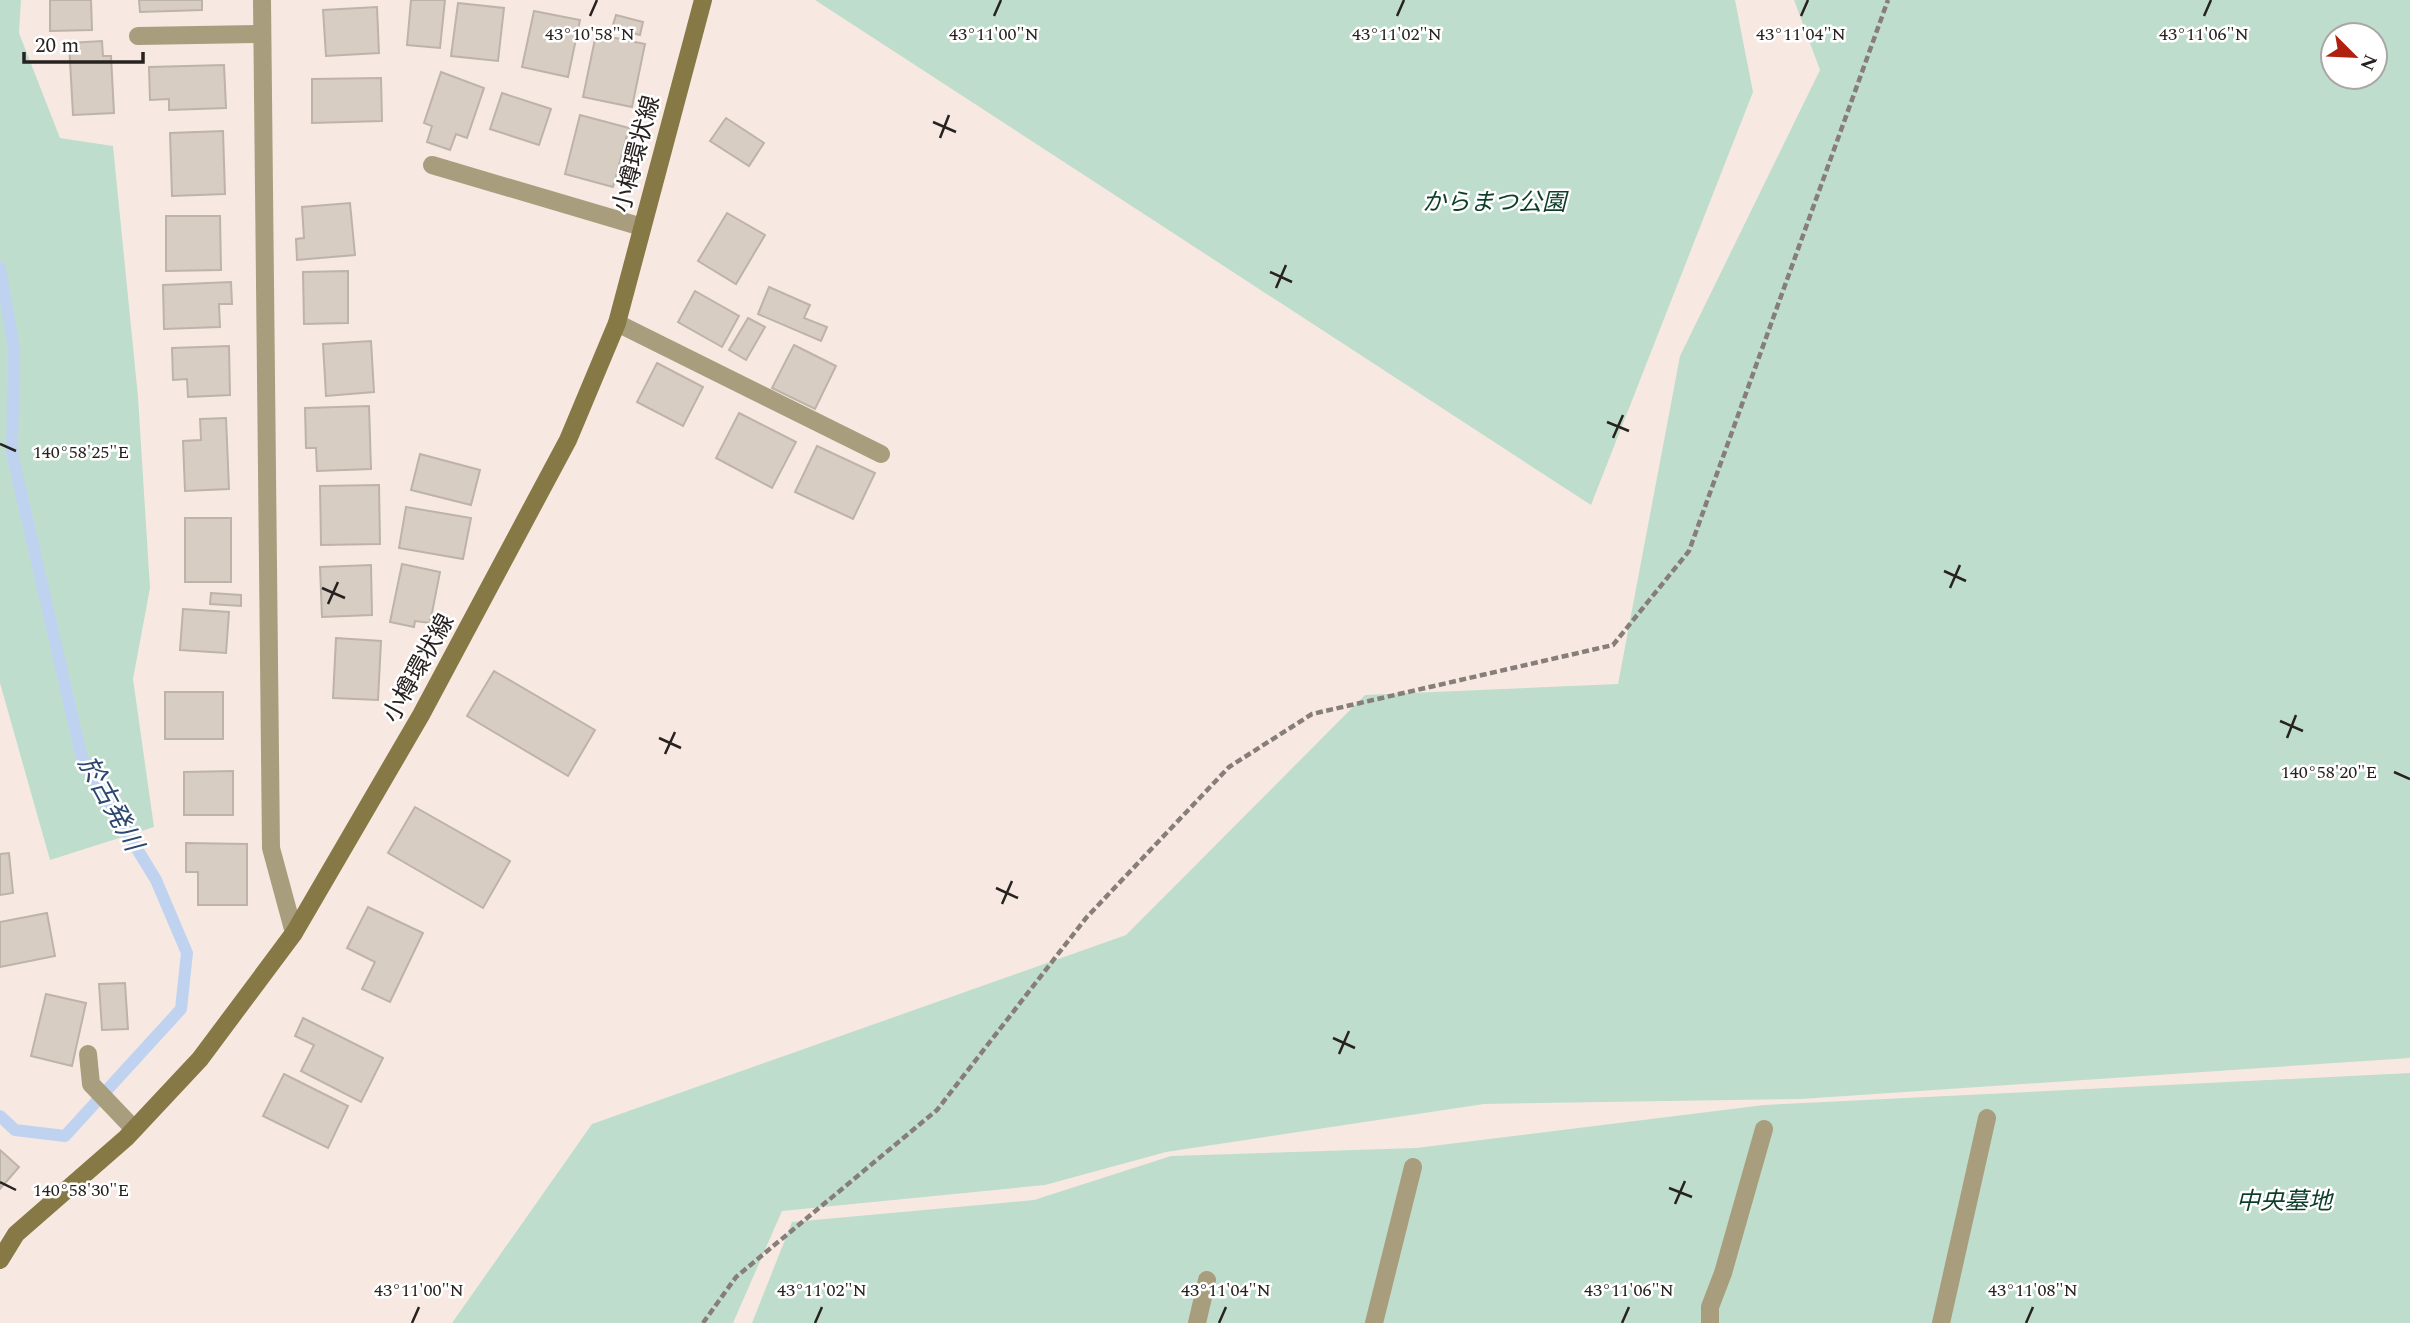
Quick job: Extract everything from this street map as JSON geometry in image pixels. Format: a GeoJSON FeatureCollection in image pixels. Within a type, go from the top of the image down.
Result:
{"type":"FeatureCollection","features":[{"type":"Feature","properties":{"kind":"main road","name":"小樽環状線"},"geometry":{"type":"LineString","coordinates":[[0,1260],[16,1234],[134,1129],[200,1059],[294,933],[421,715],[568,440],[617,323],[703,0]]}},
{"type":"Feature","properties":{"kind":"street"},"geometry":{"type":"LineString","coordinates":[[262,0],[271,848],[294,933]]}},
{"type":"Feature","properties":{"kind":"street"},"geometry":{"type":"LineString","coordinates":[[138,36],[262,34]]}},
{"type":"Feature","properties":{"kind":"street"},"geometry":{"type":"LineString","coordinates":[[432,165],[642,227]]}},
{"type":"Feature","properties":{"kind":"street"},"geometry":{"type":"LineString","coordinates":[[617,323],[881,454]]}},
{"type":"Feature","properties":{"kind":"street"},"geometry":{"type":"LineString","coordinates":[[88,1054],[91,1084],[134,1129]]}},
{"type":"Feature","properties":{"kind":"street"},"geometry":{"type":"LineString","coordinates":[[1941,1323],[1987,1118]]}},
{"type":"Feature","properties":{"kind":"street"},"geometry":{"type":"LineString","coordinates":[[1710,1323],[1710,1307],[1723,1273],[1764,1129]]}},
{"type":"Feature","properties":{"kind":"street"},"geometry":{"type":"LineString","coordinates":[[1374,1323],[1413,1167]]}},
{"type":"Feature","properties":{"kind":"street"},"geometry":{"type":"LineString","coordinates":[[1196,1323],[1207,1280]]}},
{"type":"Feature","properties":{"kind":"path"},"geometry":{"type":"LineString","coordinates":[[703,1323],[736,1277],[937,1110],[1086,918],[1229,766],[1312,714],[1613,645],[1689,551],[1888,0]]}},
{"type":"Feature","properties":{"kind":"green space"},"geometry":{"type":"Polygon","coordinates":[[[0,0],[21,0],[19,33],[60,138],[113,146],[138,397],[150,588],[133,679],[154,827],[50,860],[0,683],[0,0]]]}},
{"type":"Feature","properties":{"kind":"green space","name":"からまつ公園"},"geometry":{"type":"Polygon","coordinates":[[[815,0],[1735,0],[1753,92],[1591,505],[815,0]]]}},
{"type":"Feature","properties":{"kind":"green space"},"geometry":{"type":"Polygon","coordinates":[[[1794,0],[2410,0],[2410,1058],[1801,1099],[1484,1104],[1166,1152],[1045,1185],[782,1211],[733,1323],[452,1323],[592,1124],[1126,935],[1365,695],[1618,684],[1680,356],[1820,70],[1794,0]]]}},
{"type":"Feature","properties":{"kind":"green space","name":"中央墓地"},"geometry":{"type":"Polygon","coordinates":[[[2410,1073],[2410,1323],[752,1323],[792,1222],[1034,1200],[1171,1156],[1416,1148],[1764,1105],[2410,1073]]]}},
{"type":"Feature","properties":{"kind":"building"},"geometry":{"type":"Polygon","coordinates":[[[50,0],[91,0],[92,30],[50,31],[50,0]]]}},
{"type":"Feature","properties":{"kind":"building"},"geometry":{"type":"Polygon","coordinates":[[[139,0],[202,0],[202,10],[140,12],[139,0]]]}},
{"type":"Feature","properties":{"kind":"building"},"geometry":{"type":"Polygon","coordinates":[[[411,0],[445,0],[440,48],[407,45],[411,0]]]}},
{"type":"Feature","properties":{"kind":"building"},"geometry":{"type":"Polygon","coordinates":[[[458,3],[504,8],[498,61],[451,56],[458,3]]]}},
{"type":"Feature","properties":{"kind":"building"},"geometry":{"type":"Polygon","coordinates":[[[377,7],[379,53],[326,56],[323,10],[377,7]]]}},
{"type":"Feature","properties":{"kind":"building"},"geometry":{"type":"Polygon","coordinates":[[[534,11],[580,20],[568,77],[522,67],[534,11]]]}},
{"type":"Feature","properties":{"kind":"building"},"geometry":{"type":"Polygon","coordinates":[[[616,15],[643,22],[640,35],[612,28],[616,15]]]}},
{"type":"Feature","properties":{"kind":"building"},"geometry":{"type":"Polygon","coordinates":[[[596,34],[645,44],[632,107],[583,97],[596,34]]]}},
{"type":"Feature","properties":{"kind":"building"},"geometry":{"type":"Polygon","coordinates":[[[102,41],[103,56],[111,56],[114,113],[73,115],[69,43],[102,41]]]}},
{"type":"Feature","properties":{"kind":"building"},"geometry":{"type":"Polygon","coordinates":[[[224,65],[226,108],[169,110],[169,99],[150,100],[149,67],[224,65]]]}},
{"type":"Feature","properties":{"kind":"building"},"geometry":{"type":"Polygon","coordinates":[[[441,72],[484,88],[467,138],[456,134],[450,150],[427,142],[432,126],[424,123],[441,72]]]}},
{"type":"Feature","properties":{"kind":"building"},"geometry":{"type":"Polygon","coordinates":[[[381,78],[382,121],[312,123],[312,79],[381,78]]]}},
{"type":"Feature","properties":{"kind":"building"},"geometry":{"type":"Polygon","coordinates":[[[502,93],[551,109],[539,145],[490,129],[502,93]]]}},
{"type":"Feature","properties":{"kind":"building"},"geometry":{"type":"Polygon","coordinates":[[[580,115],[629,128],[613,187],[565,174],[580,115]]]}},
{"type":"Feature","properties":{"kind":"building"},"geometry":{"type":"Polygon","coordinates":[[[726,118],[764,143],[749,166],[710,141],[726,118]]]}},
{"type":"Feature","properties":{"kind":"building"},"geometry":{"type":"Polygon","coordinates":[[[223,131],[225,194],[172,196],[170,133],[223,131]]]}},
{"type":"Feature","properties":{"kind":"building"},"geometry":{"type":"Polygon","coordinates":[[[350,203],[355,255],[297,260],[296,239],[304,238],[302,207],[350,203]]]}},
{"type":"Feature","properties":{"kind":"building"},"geometry":{"type":"Polygon","coordinates":[[[727,213],[765,235],[736,284],[698,261],[727,213]]]}},
{"type":"Feature","properties":{"kind":"building"},"geometry":{"type":"Polygon","coordinates":[[[166,216],[220,216],[221,270],[166,271],[166,216]]]}},
{"type":"Feature","properties":{"kind":"building"},"geometry":{"type":"Polygon","coordinates":[[[348,271],[348,323],[304,324],[303,272],[348,271]]]}},
{"type":"Feature","properties":{"kind":"building"},"geometry":{"type":"Polygon","coordinates":[[[231,282],[232,304],[219,304],[220,327],[164,329],[163,285],[231,282]]]}},
{"type":"Feature","properties":{"kind":"building"},"geometry":{"type":"Polygon","coordinates":[[[769,287],[810,305],[804,318],[827,327],[821,341],[758,314],[769,287]]]}},
{"type":"Feature","properties":{"kind":"building"},"geometry":{"type":"Polygon","coordinates":[[[695,291],[739,316],[722,347],[678,322],[695,291]]]}},
{"type":"Feature","properties":{"kind":"building"},"geometry":{"type":"Polygon","coordinates":[[[748,318],[765,327],[746,360],[729,350],[748,318]]]}},
{"type":"Feature","properties":{"kind":"building"},"geometry":{"type":"Polygon","coordinates":[[[371,341],[374,392],[326,396],[323,344],[371,341]]]}},
{"type":"Feature","properties":{"kind":"building"},"geometry":{"type":"Polygon","coordinates":[[[794,345],[836,366],[815,409],[772,388],[794,345]]]}},
{"type":"Feature","properties":{"kind":"building"},"geometry":{"type":"Polygon","coordinates":[[[229,346],[230,395],[188,397],[187,379],[173,380],[172,348],[229,346]]]}},
{"type":"Feature","properties":{"kind":"building"},"geometry":{"type":"Polygon","coordinates":[[[657,363],[703,387],[683,426],[637,402],[657,363]]]}},
{"type":"Feature","properties":{"kind":"building"},"geometry":{"type":"Polygon","coordinates":[[[369,406],[371,469],[317,471],[316,448],[306,448],[305,408],[369,406]]]}},
{"type":"Feature","properties":{"kind":"building"},"geometry":{"type":"Polygon","coordinates":[[[739,413],[796,442],[772,488],[716,458],[739,413]]]}},
{"type":"Feature","properties":{"kind":"building"},"geometry":{"type":"Polygon","coordinates":[[[226,418],[229,489],[185,491],[183,441],[201,440],[200,419],[226,418]]]}},
{"type":"Feature","properties":{"kind":"building"},"geometry":{"type":"Polygon","coordinates":[[[817,446],[875,473],[853,519],[795,492],[817,446]]]}},
{"type":"Feature","properties":{"kind":"building"},"geometry":{"type":"Polygon","coordinates":[[[420,454],[480,470],[471,505],[411,490],[420,454]]]}},
{"type":"Feature","properties":{"kind":"building"},"geometry":{"type":"Polygon","coordinates":[[[379,485],[380,544],[321,545],[320,486],[379,485]]]}},
{"type":"Feature","properties":{"kind":"building"},"geometry":{"type":"Polygon","coordinates":[[[406,507],[471,518],[463,559],[399,548],[406,507]]]}},
{"type":"Feature","properties":{"kind":"building"},"geometry":{"type":"Polygon","coordinates":[[[185,518],[231,518],[231,582],[185,582],[185,518]]]}},
{"type":"Feature","properties":{"kind":"building"},"geometry":{"type":"Polygon","coordinates":[[[402,564],[440,572],[430,623],[415,621],[414,627],[390,622],[402,564]]]}},
{"type":"Feature","properties":{"kind":"building"},"geometry":{"type":"Polygon","coordinates":[[[371,565],[372,615],[322,617],[320,567],[371,565]]]}},
{"type":"Feature","properties":{"kind":"building"},"geometry":{"type":"Polygon","coordinates":[[[211,593],[241,595],[241,606],[210,604],[211,593]]]}},
{"type":"Feature","properties":{"kind":"building"},"geometry":{"type":"Polygon","coordinates":[[[183,609],[229,612],[226,653],[180,650],[183,609]]]}},
{"type":"Feature","properties":{"kind":"building"},"geometry":{"type":"Polygon","coordinates":[[[336,638],[381,641],[378,700],[333,698],[336,638]]]}},
{"type":"Feature","properties":{"kind":"building"},"geometry":{"type":"Polygon","coordinates":[[[494,671],[595,730],[568,776],[467,716],[494,671]]]}},
{"type":"Feature","properties":{"kind":"building"},"geometry":{"type":"Polygon","coordinates":[[[165,692],[223,692],[223,739],[165,739],[165,692]]]}},
{"type":"Feature","properties":{"kind":"building"},"geometry":{"type":"Polygon","coordinates":[[[233,771],[233,815],[184,815],[184,772],[233,771]]]}},
{"type":"Feature","properties":{"kind":"building"},"geometry":{"type":"Polygon","coordinates":[[[415,807],[510,861],[483,908],[388,853],[415,807]]]}},
{"type":"Feature","properties":{"kind":"building"},"geometry":{"type":"Polygon","coordinates":[[[186,843],[247,844],[247,905],[198,905],[198,872],[186,872],[186,843]]]}},
{"type":"Feature","properties":{"kind":"building"},"geometry":{"type":"Polygon","coordinates":[[[9,853],[13,893],[0,895],[0,854],[9,853]]]}},
{"type":"Feature","properties":{"kind":"building"},"geometry":{"type":"Polygon","coordinates":[[[368,907],[423,933],[390,1002],[362,989],[375,962],[347,948],[368,907]]]}},
{"type":"Feature","properties":{"kind":"building"},"geometry":{"type":"Polygon","coordinates":[[[47,913],[55,956],[0,967],[0,922],[47,913]]]}},
{"type":"Feature","properties":{"kind":"building"},"geometry":{"type":"Polygon","coordinates":[[[125,983],[128,1029],[102,1030],[99,984],[125,983]]]}},
{"type":"Feature","properties":{"kind":"building"},"geometry":{"type":"Polygon","coordinates":[[[46,994],[86,1003],[72,1066],[31,1056],[46,994]]]}},
{"type":"Feature","properties":{"kind":"building"},"geometry":{"type":"Polygon","coordinates":[[[303,1018],[383,1058],[361,1102],[301,1071],[314,1045],[295,1036],[303,1018]]]}},
{"type":"Feature","properties":{"kind":"building"},"geometry":{"type":"Polygon","coordinates":[[[284,1074],[348,1106],[328,1148],[263,1116],[284,1074]]]}},
{"type":"Feature","properties":{"kind":"building"},"geometry":{"type":"Polygon","coordinates":[[[0,1150],[19,1167],[0,1189],[0,1150]]]}},
{"type":"Feature","properties":{"kind":"waterway","name":"於古発川"},"geometry":{"type":"LineString","coordinates":[[0,268],[14,348],[12,453],[82,759],[156,880],[187,953],[181,1009],[65,1136],[15,1130],[0,1116]]}}]}
